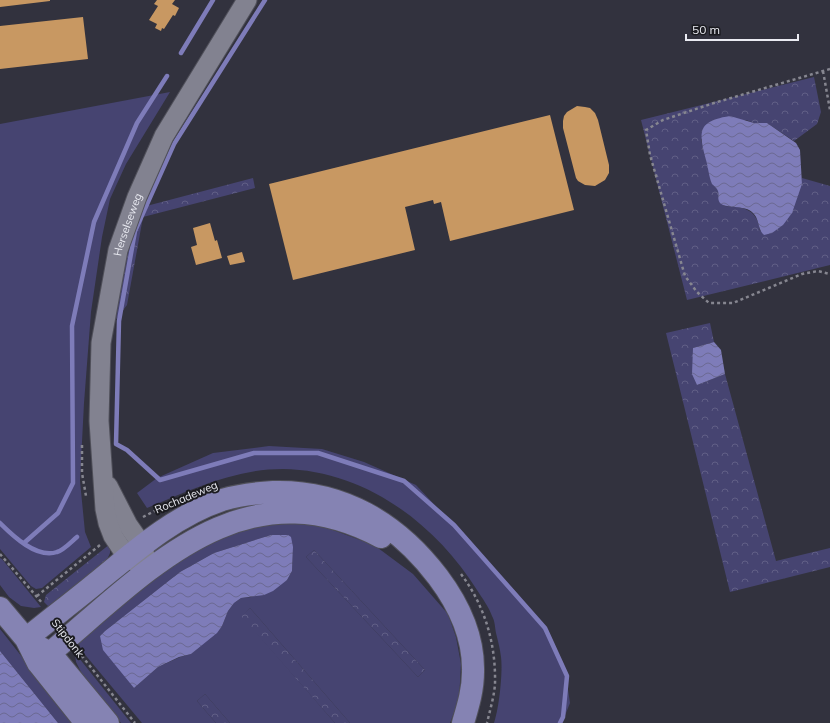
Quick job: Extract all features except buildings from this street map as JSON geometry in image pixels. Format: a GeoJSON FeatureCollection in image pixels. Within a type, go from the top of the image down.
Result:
{"type":"FeatureCollection","features":[{"type":"Feature","properties":{"kind":"main road","name":"Rochadeweg"},"geometry":{"type":"LineString","coordinates":[[26,640],[134,551],[187,515],[224,500],[259,493],[307,493],[340,501],[355,507],[376,519],[408,542],[449,592],[462,615],[467,631],[473,672],[469,703],[463,723]]}},
{"type":"Feature","properties":{"kind":"main road","name":"Rochadeweg"},"geometry":{"type":"LineString","coordinates":[[44,658],[149,570],[185,545],[222,526],[252,517],[290,513],[324,516],[356,525],[386,540],[432,570]]}},
{"type":"Feature","properties":{"kind":"main road","name":"Stipdonk"},"geometry":{"type":"LineString","coordinates":[[0,608],[26,640],[108,723]]}},
{"type":"Feature","properties":{"kind":"main road","name":"Stipdonk"},"geometry":{"type":"LineString","coordinates":[[44,658],[86,723]]}},
{"type":"Feature","properties":{"kind":"street","name":"Herselseweg"},"geometry":{"type":"LineString","coordinates":[[149,570],[134,551],[113,536],[105,509],[99,421],[101,343],[118,250],[136,197],[164,136],[247,0]]}},
{"type":"Feature","properties":{"kind":"street","name":"Herselseweg"},"geometry":{"type":"LineString","coordinates":[[103,476],[128,525],[134,551]]}},
{"type":"Feature","properties":{"kind":"path"},"geometry":{"type":"LineString","coordinates":[[830,69],[714,103],[663,120],[646,130],[650,155],[685,276],[697,292],[709,303],[733,303],[802,274],[818,271],[830,274]]}},
{"type":"Feature","properties":{"kind":"path"},"geometry":{"type":"LineString","coordinates":[[823,72],[830,110]]}},
{"type":"Feature","properties":{"kind":"path","name":"Rochadeweg"},"geometry":{"type":"LineString","coordinates":[[128,525],[174,501]]}},
{"type":"Feature","properties":{"kind":"path"},"geometry":{"type":"LineString","coordinates":[[37,596],[113,536]]}},
{"type":"Feature","properties":{"kind":"path","name":"Stipdonk"},"geometry":{"type":"LineString","coordinates":[[0,554],[37,596],[52,618]]}},
{"type":"Feature","properties":{"kind":"path"},"geometry":{"type":"LineString","coordinates":[[458,571],[479,603],[486,619],[492,641],[495,685],[487,723]]}},
{"type":"Feature","properties":{"kind":"path","name":"Stipdonk"},"geometry":{"type":"LineString","coordinates":[[68,637],[135,723]]}},
{"type":"Feature","properties":{"kind":"green space"},"geometry":{"type":"Polygon","coordinates":[[[814,77],[821,112],[817,124],[794,141],[767,123],[754,123],[746,120],[701,139],[712,183],[718,190],[718,197],[724,206],[738,207],[753,214],[756,218],[760,231],[802,184],[802,178],[830,186],[830,265],[687,300],[641,120],[814,77]]]}},
{"type":"Feature","properties":{"kind":"green space"},"geometry":{"type":"Polygon","coordinates":[[[170,92],[126,164],[110,199],[102,237],[91,312],[80,481],[85,532],[91,547],[42,588],[36,589],[31,586],[0,549],[0,124],[170,92]]]}},
{"type":"Feature","properties":{"kind":"green space"},"geometry":{"type":"Polygon","coordinates":[[[253,178],[255,188],[143,217],[127,305],[116,319],[121,280],[135,209],[253,178]]]}},
{"type":"Feature","properties":{"kind":"green space"},"geometry":{"type":"Polygon","coordinates":[[[710,323],[714,342],[693,348],[697,385],[725,374],[776,561],[830,548],[830,567],[730,592],[666,333],[710,323]]]}},
{"type":"Feature","properties":{"kind":"green space"},"geometry":{"type":"Polygon","coordinates":[[[269,446],[322,449],[364,462],[416,485],[517,593],[548,630],[565,669],[570,703],[562,723],[494,723],[499,700],[501,664],[494,622],[489,609],[460,566],[440,543],[419,523],[395,505],[369,490],[342,479],[313,472],[283,469],[265,470],[230,477],[196,488],[147,508],[137,493],[157,478],[213,453],[269,446]]]}},
{"type":"Feature","properties":{"kind":"green space"},"geometry":{"type":"Polygon","coordinates":[[[311,522],[374,545],[413,574],[448,614],[456,637],[461,664],[459,700],[450,723],[350,723],[250,608],[242,616],[335,723],[230,723],[205,694],[197,701],[216,723],[142,723],[82,651],[78,642],[179,556],[259,523],[311,522]],[[271,535],[214,553],[180,572],[100,636],[134,688],[158,667],[180,657],[191,654],[222,626],[228,611],[234,603],[241,598],[251,597],[287,580],[292,571],[293,547],[271,535]],[[314,550],[306,557],[418,677],[425,670],[314,550]]]}},
{"type":"Feature","properties":{"kind":"green space"},"geometry":{"type":"Polygon","coordinates":[[[110,544],[110,553],[105,564],[49,607],[44,602],[46,595],[110,544]]]}},
{"type":"Feature","properties":{"kind":"green space"},"geometry":{"type":"Polygon","coordinates":[[[314,550],[425,670],[418,677],[306,557],[314,550]]]}},
{"type":"Feature","properties":{"kind":"green space"},"geometry":{"type":"Polygon","coordinates":[[[0,558],[41,607],[34,608],[21,606],[9,597],[0,585],[0,558]]]}},
{"type":"Feature","properties":{"kind":"green space"},"geometry":{"type":"Polygon","coordinates":[[[250,608],[350,723],[335,723],[241,616],[250,608]]]}},
{"type":"Feature","properties":{"kind":"green space"},"geometry":{"type":"Polygon","coordinates":[[[0,629],[74,723],[58,723],[0,651],[0,629]]]}},
{"type":"Feature","properties":{"kind":"green space"},"geometry":{"type":"Polygon","coordinates":[[[75,653],[131,723],[121,723],[82,674],[76,662],[75,653]]]}},
{"type":"Feature","properties":{"kind":"green space"},"geometry":{"type":"Polygon","coordinates":[[[205,694],[230,723],[216,723],[197,701],[205,694]]]}},
{"type":"Feature","properties":{"kind":"water"},"geometry":{"type":"Polygon","coordinates":[[[730,116],[754,123],[767,123],[796,143],[800,150],[802,184],[792,213],[783,225],[772,233],[764,235],[760,229],[757,219],[749,210],[722,205],[719,202],[718,191],[712,184],[703,150],[703,129],[706,124],[712,121],[730,116]]]}},
{"type":"Feature","properties":{"kind":"water"},"geometry":{"type":"Polygon","coordinates":[[[714,342],[721,350],[725,374],[697,385],[692,374],[693,348],[714,342]]]}},
{"type":"Feature","properties":{"kind":"water"},"geometry":{"type":"Polygon","coordinates":[[[271,535],[288,535],[291,537],[293,547],[292,571],[287,580],[273,591],[264,595],[241,598],[234,603],[228,611],[222,626],[217,633],[191,654],[179,657],[158,667],[134,688],[103,650],[100,636],[180,572],[214,553],[271,535]]]}},
{"type":"Feature","properties":{"kind":"water"},"geometry":{"type":"Polygon","coordinates":[[[0,651],[58,723],[0,723],[0,651]]]}},
{"type":"Feature","properties":{"kind":"waterway"},"geometry":{"type":"LineString","coordinates":[[181,53],[213,0]]}},
{"type":"Feature","properties":{"kind":"waterway"},"geometry":{"type":"LineString","coordinates":[[265,0],[174,144],[135,231],[119,321],[116,444],[127,450],[160,480],[254,453],[318,453],[404,481],[454,525],[545,628],[567,676],[563,717],[560,723]]}},
{"type":"Feature","properties":{"kind":"waterway"},"geometry":{"type":"LineString","coordinates":[[24,543],[58,513],[73,483],[72,326],[94,222],[137,123],[167,76]]}},
{"type":"Feature","properties":{"kind":"waterway"},"geometry":{"type":"LineString","coordinates":[[0,523],[18,540],[41,552],[49,553],[60,551],[77,537]]}}]}
